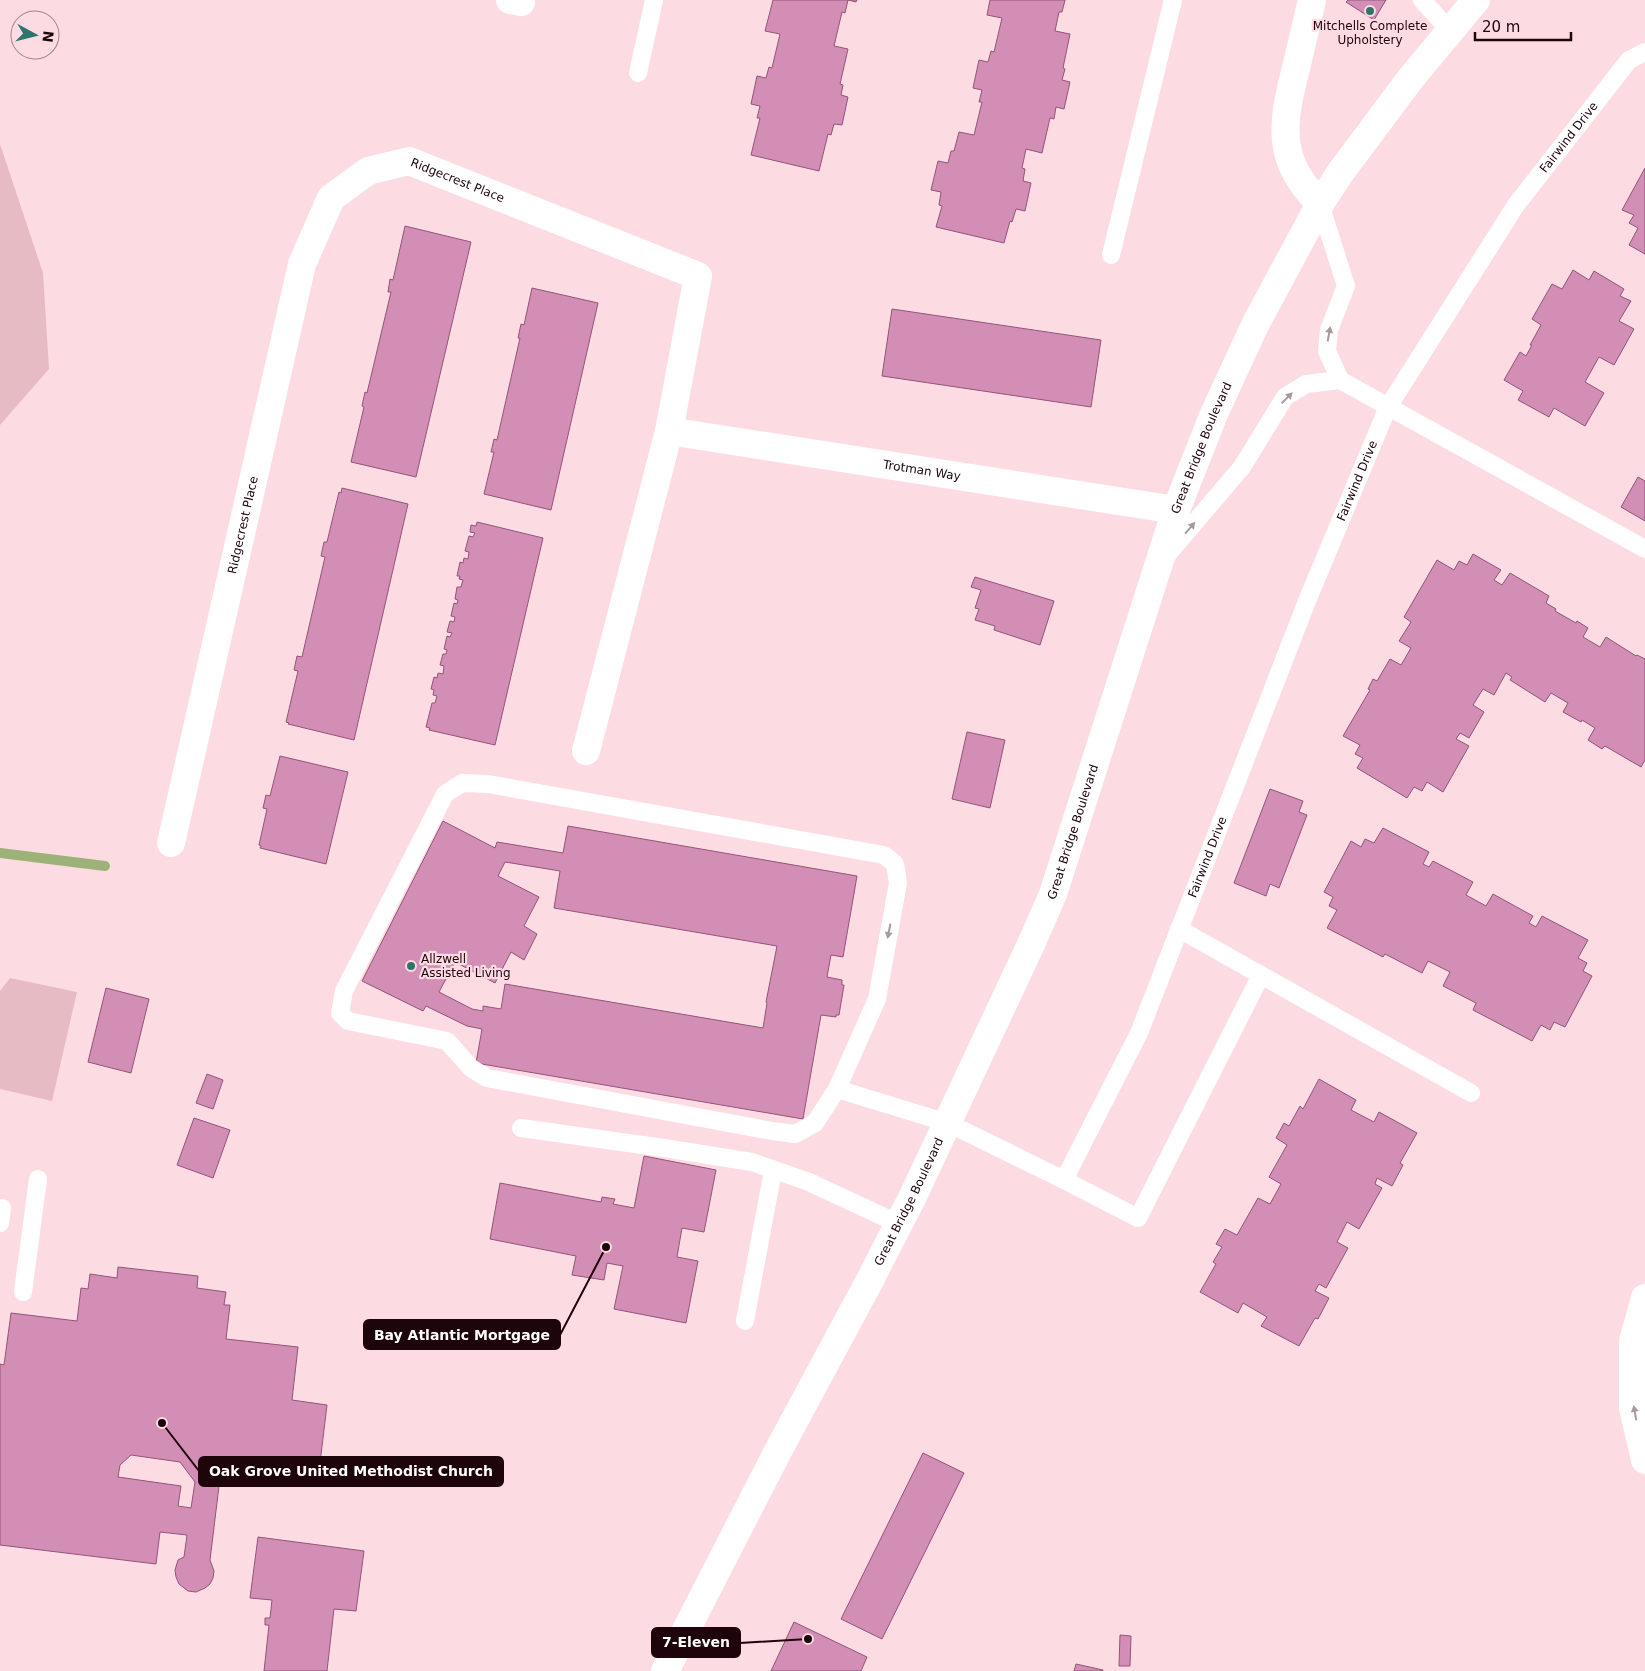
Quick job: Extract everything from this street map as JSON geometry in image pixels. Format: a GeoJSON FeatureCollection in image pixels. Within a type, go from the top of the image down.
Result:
{"type":"FeatureCollection","features":[{"type":"Feature","properties":{"kind":"main road"},"geometry":{"type":"LineString","coordinates":[[510,0],[521,2],[522,0]]}},
{"type":"Feature","properties":{"kind":"main road"},"geometry":{"type":"LineString","coordinates":[[1312,0],[1285,124],[1287,151],[1291,161],[1302,184],[1320,204]]}},
{"type":"Feature","properties":{"kind":"main road","name":"Great Bridge Boulevard"},"geometry":{"type":"LineString","coordinates":[[664,1671],[899,1224],[1032,942],[1053,894],[1176,510],[1213,416],[1255,325],[1320,204],[1340,173],[1411,78],[1476,0]]}},
{"type":"Feature","properties":{"kind":"main road","name":"Ridgecrest Place"},"geometry":{"type":"LineString","coordinates":[[170,843],[302,264],[331,198],[368,171],[409,161],[698,276],[669,430],[586,750]]}},
{"type":"Feature","properties":{"kind":"main road","name":"Trotman Way"},"geometry":{"type":"LineString","coordinates":[[669,430],[1176,510]]}},
{"type":"Feature","properties":{"kind":"main road"},"geometry":{"type":"LineString","coordinates":[[1645,1298],[1633,1341],[1633,1408],[1645,1460]]}},
{"type":"Feature","properties":{"kind":"lane"},"geometry":{"type":"LineString","coordinates":[[638,73],[654,0]]}},
{"type":"Feature","properties":{"kind":"lane"},"geometry":{"type":"LineString","coordinates":[[1111,255],[1173,0]]}},
{"type":"Feature","properties":{"kind":"lane"},"geometry":{"type":"LineString","coordinates":[[1422,0],[1450,31]]}},
{"type":"Feature","properties":{"kind":"lane","name":"Fairwind Drive"},"geometry":{"type":"LineString","coordinates":[[1064,1180],[1139,1033],[1307,601],[1388,407],[1516,205],[1629,60],[1645,52]]}},
{"type":"Feature","properties":{"kind":"lane"},"geometry":{"type":"LineString","coordinates":[[1320,204],[1346,286],[1329,330],[1327,350],[1340,380]]}},
{"type":"Feature","properties":{"kind":"lane"},"geometry":{"type":"LineString","coordinates":[[1158,565],[1242,468],[1286,397],[1306,384],[1340,380],[1645,549]]}},
{"type":"Feature","properties":{"kind":"lane"},"geometry":{"type":"LineString","coordinates":[[462,784],[488,784],[884,855],[895,864],[898,883],[877,1000],[837,1089],[815,1123],[796,1134],[772,1131],[487,1078],[471,1068],[447,1041],[348,1021],[340,1012],[344,991],[445,794],[462,784]]}},
{"type":"Feature","properties":{"kind":"lane"},"geometry":{"type":"LineString","coordinates":[[1179,929],[1471,1093]]}},
{"type":"Feature","properties":{"kind":"lane"},"geometry":{"type":"LineString","coordinates":[[837,1089],[948,1123],[1138,1218],[1261,975]]}},
{"type":"Feature","properties":{"kind":"lane"},"geometry":{"type":"LineString","coordinates":[[520,1128],[752,1162],[809,1182],[899,1224]]}},
{"type":"Feature","properties":{"kind":"lane"},"geometry":{"type":"LineString","coordinates":[[745,1321],[773,1170]]}},
{"type":"Feature","properties":{"kind":"lane"},"geometry":{"type":"LineString","coordinates":[[23,1292],[38,1179]]}},
{"type":"Feature","properties":{"kind":"shaded area"},"geometry":{"type":"Polygon","coordinates":[[[0,144],[43,273],[49,369],[0,425],[0,144]]]}},
{"type":"Feature","properties":{"kind":"shaded area"},"geometry":{"type":"Polygon","coordinates":[[[10,978],[77,992],[52,1101],[0,1089],[0,991],[10,978]]]}},
{"type":"Feature","properties":{"kind":"building"},"geometry":{"type":"Polygon","coordinates":[[[773,0],[848,0],[845,13],[842,12],[834,46],[848,49],[840,84],[843,85],[841,95],[848,97],[842,125],[834,124],[831,135],[828,134],[819,171],[751,155],[760,118],[757,118],[760,106],[751,104],[757,76],[766,78],[769,67],[772,68],[780,34],[765,31],[773,0]]]}},
{"type":"Feature","properties":{"kind":"building"},"geometry":{"type":"Polygon","coordinates":[[[990,0],[1065,0],[1062,12],[1059,12],[1055,31],[1070,34],[1062,80],[1070,82],[1064,109],[1056,107],[1054,119],[1050,118],[1042,153],[1026,149],[1022,168],[1025,169],[1023,181],[1031,183],[1025,211],[1016,209],[1012,222],[1010,221],[1004,243],[936,227],[942,206],[939,205],[941,192],[931,190],[938,161],[948,163],[951,151],[954,151],[959,132],[974,135],[982,102],[979,102],[982,90],[973,88],[979,60],[988,62],[991,51],[994,52],[1002,18],[987,15],[990,0]]]}},
{"type":"Feature","properties":{"kind":"building","name":"Mitchells Complete Upholstery"},"geometry":{"type":"Polygon","coordinates":[[[1348,0],[1386,0],[1374,20],[1346,2],[1348,0]]]}},
{"type":"Feature","properties":{"kind":"building"},"geometry":{"type":"Polygon","coordinates":[[[1645,168],[1645,254],[1629,245],[1638,228],[1629,223],[1634,215],[1622,210],[1645,168]]]}},
{"type":"Feature","properties":{"kind":"building"},"geometry":{"type":"Polygon","coordinates":[[[405,226],[471,242],[416,477],[351,462],[364,407],[362,406],[365,392],[367,393],[391,292],[388,292],[390,279],[393,280],[405,226]]]}},
{"type":"Feature","properties":{"kind":"building"},"geometry":{"type":"Polygon","coordinates":[[[1573,270],[1589,280],[1594,271],[1624,289],[1620,296],[1631,301],[1619,321],[1634,329],[1614,365],[1599,357],[1585,382],[1604,393],[1585,426],[1554,408],[1549,417],[1518,400],[1523,391],[1504,380],[1520,352],[1526,356],[1532,345],[1530,345],[1541,325],[1532,319],[1552,284],[1562,289],[1573,270]]]}},
{"type":"Feature","properties":{"kind":"building"},"geometry":{"type":"Polygon","coordinates":[[[532,288],[598,303],[551,510],[484,494],[494,452],[491,452],[494,439],[497,440],[520,338],[518,338],[521,324],[524,325],[532,288]]]}},
{"type":"Feature","properties":{"kind":"building"},"geometry":{"type":"Polygon","coordinates":[[[892,309],[1101,340],[1091,407],[882,376],[892,309]]]}},
{"type":"Feature","properties":{"kind":"building"},"geometry":{"type":"Polygon","coordinates":[[[1638,477],[1645,481],[1645,521],[1621,507],[1638,477]]]}},
{"type":"Feature","properties":{"kind":"building"},"geometry":{"type":"Polygon","coordinates":[[[342,488],[408,504],[354,740],[286,722],[298,671],[294,670],[297,656],[302,657],[325,557],[321,556],[324,542],[327,542],[339,492],[341,493],[342,488]]]}},
{"type":"Feature","properties":{"kind":"building"},"geometry":{"type":"Polygon","coordinates":[[[477,522],[543,538],[495,745],[429,730],[430,728],[426,727],[432,703],[435,703],[437,696],[433,695],[434,690],[431,689],[434,677],[437,678],[438,673],[443,674],[444,666],[440,665],[443,654],[446,654],[447,650],[444,649],[447,636],[450,637],[452,633],[447,632],[450,621],[454,622],[455,617],[451,616],[454,603],[457,604],[458,600],[455,599],[457,587],[461,587],[463,580],[459,579],[460,576],[457,576],[460,562],[463,563],[464,558],[468,559],[469,552],[465,551],[469,536],[473,537],[475,533],[470,532],[471,525],[476,526],[477,522]]]}},
{"type":"Feature","properties":{"kind":"building"},"geometry":{"type":"Polygon","coordinates":[[[1473,554],[1501,570],[1494,580],[1502,585],[1510,573],[1549,596],[1546,603],[1556,609],[1555,611],[1588,628],[1583,637],[1600,647],[1606,637],[1636,656],[1645,659],[1645,760],[1641,767],[1605,746],[1602,749],[1588,740],[1595,728],[1563,712],[1568,703],[1551,693],[1545,702],[1510,680],[1512,677],[1506,673],[1494,695],[1483,689],[1473,705],[1484,712],[1469,738],[1460,733],[1456,739],[1469,746],[1443,792],[1427,782],[1422,791],[1414,787],[1407,798],[1357,768],[1363,758],[1355,754],[1360,745],[1343,736],[1370,690],[1368,689],[1373,679],[1377,681],[1390,659],[1401,665],[1411,648],[1399,641],[1411,622],[1404,617],[1437,560],[1454,570],[1459,561],[1467,565],[1473,554]]]}},
{"type":"Feature","properties":{"kind":"building"},"geometry":{"type":"Polygon","coordinates":[[[975,577],[1054,601],[1040,645],[994,630],[995,626],[975,620],[979,609],[975,608],[981,590],[971,587],[975,577]]]}},
{"type":"Feature","properties":{"kind":"building"},"geometry":{"type":"Polygon","coordinates":[[[967,732],[1005,740],[990,808],[952,799],[967,732]]]}},
{"type":"Feature","properties":{"kind":"building"},"geometry":{"type":"Polygon","coordinates":[[[280,756],[348,772],[326,864],[260,848],[261,846],[259,845],[267,809],[263,808],[266,795],[270,796],[280,756]]]}},
{"type":"Feature","properties":{"kind":"building"},"geometry":{"type":"Polygon","coordinates":[[[1270,789],[1303,801],[1299,812],[1307,815],[1279,888],[1270,884],[1266,896],[1234,883],[1270,789]]]}},
{"type":"Feature","properties":{"kind":"building","name":"Allzwell Assisted Living"},"geometry":{"type":"Polygon","coordinates":[[[443,821],[495,848],[497,842],[563,853],[568,826],[857,876],[843,957],[831,955],[827,977],[842,980],[842,985],[844,985],[839,1015],[836,1015],[836,1017],[821,1015],[803,1119],[476,1063],[482,1029],[467,1026],[426,1006],[423,1011],[362,981],[443,821]],[[505,862],[498,876],[539,897],[524,926],[537,934],[524,960],[511,952],[495,983],[455,962],[439,992],[472,1009],[483,1011],[483,1006],[501,1009],[505,984],[763,1028],[777,946],[554,908],[560,871],[505,862]]]}},
{"type":"Feature","properties":{"kind":"building"},"geometry":{"type":"Polygon","coordinates":[[[1383,828],[1429,852],[1423,864],[1429,867],[1433,861],[1473,882],[1466,895],[1486,906],[1493,894],[1533,916],[1529,923],[1536,927],[1542,916],[1588,940],[1578,958],[1587,963],[1583,971],[1592,976],[1565,1027],[1554,1022],[1550,1030],[1541,1025],[1532,1041],[1473,1010],[1476,1003],[1443,986],[1450,972],[1428,961],[1422,973],[1385,954],[1383,957],[1327,928],[1337,910],[1329,906],[1333,897],[1324,892],[1351,841],[1361,847],[1365,839],[1374,843],[1383,828]]]}},
{"type":"Feature","properties":{"kind":"building"},"geometry":{"type":"Polygon","coordinates":[[[106,988],[149,999],[131,1073],[88,1062],[106,988]]]}},
{"type":"Feature","properties":{"kind":"building"},"geometry":{"type":"Polygon","coordinates":[[[207,1074],[223,1080],[213,1109],[196,1103],[207,1074]]]}},
{"type":"Feature","properties":{"kind":"building"},"geometry":{"type":"Polygon","coordinates":[[[1319,1079],[1356,1100],[1351,1110],[1374,1122],[1379,1112],[1417,1133],[1400,1163],[1403,1165],[1392,1186],[1377,1178],[1375,1184],[1382,1188],[1359,1229],[1347,1222],[1337,1242],[1348,1248],[1326,1288],[1319,1284],[1315,1291],[1329,1298],[1318,1319],[1315,1318],[1299,1346],[1261,1326],[1267,1317],[1243,1303],[1238,1313],[1200,1292],[1216,1264],[1213,1262],[1222,1247],[1216,1244],[1225,1229],[1237,1235],[1258,1198],[1270,1204],[1281,1184],[1269,1177],[1287,1145],[1276,1138],[1284,1123],[1289,1126],[1300,1106],[1303,1109],[1319,1079]]]}},
{"type":"Feature","properties":{"kind":"building"},"geometry":{"type":"Polygon","coordinates":[[[194,1118],[230,1130],[213,1178],[177,1165],[194,1118]]]}},
{"type":"Feature","properties":{"kind":"building"},"geometry":{"type":"Polygon","coordinates":[[[644,1156],[716,1170],[704,1232],[682,1228],[677,1257],[698,1261],[686,1323],[614,1309],[623,1266],[607,1263],[604,1280],[572,1275],[576,1256],[490,1239],[500,1183],[601,1202],[602,1197],[615,1199],[613,1204],[634,1208],[644,1156]]]}},
{"type":"Feature","properties":{"kind":"building"},"geometry":{"type":"Polygon","coordinates":[[[118,1267],[198,1276],[197,1288],[226,1292],[224,1305],[230,1305],[226,1339],[298,1347],[292,1400],[327,1405],[318,1479],[239,1469],[219,1486],[210,1560],[214,1571],[213,1578],[210,1584],[196,1592],[188,1591],[179,1584],[176,1577],[175,1570],[178,1560],[184,1557],[187,1535],[160,1532],[156,1564],[0,1545],[0,1364],[4,1365],[11,1313],[77,1321],[81,1288],[88,1289],[90,1274],[117,1278],[118,1267]],[[131,1455],[120,1465],[118,1477],[181,1486],[178,1506],[191,1508],[195,1482],[180,1462],[131,1455]]]}},
{"type":"Feature","properties":{"kind":"building"},"geometry":{"type":"Polygon","coordinates":[[[923,1453],[964,1473],[882,1639],[841,1619],[923,1453]]]}},
{"type":"Feature","properties":{"kind":"building"},"geometry":{"type":"Polygon","coordinates":[[[258,1537],[364,1551],[356,1611],[334,1609],[327,1671],[264,1671],[269,1625],[265,1625],[265,1618],[270,1618],[272,1600],[250,1598],[258,1537]]]}},
{"type":"Feature","properties":{"kind":"building"},"geometry":{"type":"Polygon","coordinates":[[[794,1622],[867,1657],[861,1671],[771,1671],[794,1622]]]}},
{"type":"Feature","properties":{"kind":"building"},"geometry":{"type":"Polygon","coordinates":[[[1120,1635],[1131,1636],[1130,1666],[1119,1666],[1120,1635]]]}},
{"type":"Feature","properties":{"kind":"building"},"geometry":{"type":"Polygon","coordinates":[[[1076,1664],[1103,1670],[1103,1671],[1074,1671],[1076,1664]]]}},
{"type":"Feature","properties":{"kind":"waterway"},"geometry":{"type":"LineString","coordinates":[[0,853],[105,866]]}},
{"type":"Feature","properties":{"kind":"place","name":"Mitchells Complete Upholstery"},"geometry":{"type":"Point","coordinates":[1370,11]}},
{"type":"Feature","properties":{"kind":"place","name":"Allzwell Assisted Living"},"geometry":{"type":"Point","coordinates":[411,966]}},
{"type":"Feature","properties":{"kind":"place","name":"Bay Atlantic Mortgage"},"geometry":{"type":"Point","coordinates":[606,1247]}},
{"type":"Feature","properties":{"kind":"place","name":"Oak Grove United Methodist Church"},"geometry":{"type":"Point","coordinates":[162,1423]}},
{"type":"Feature","properties":{"kind":"place","name":"7-Eleven"},"geometry":{"type":"Point","coordinates":[808,1639]}}]}
